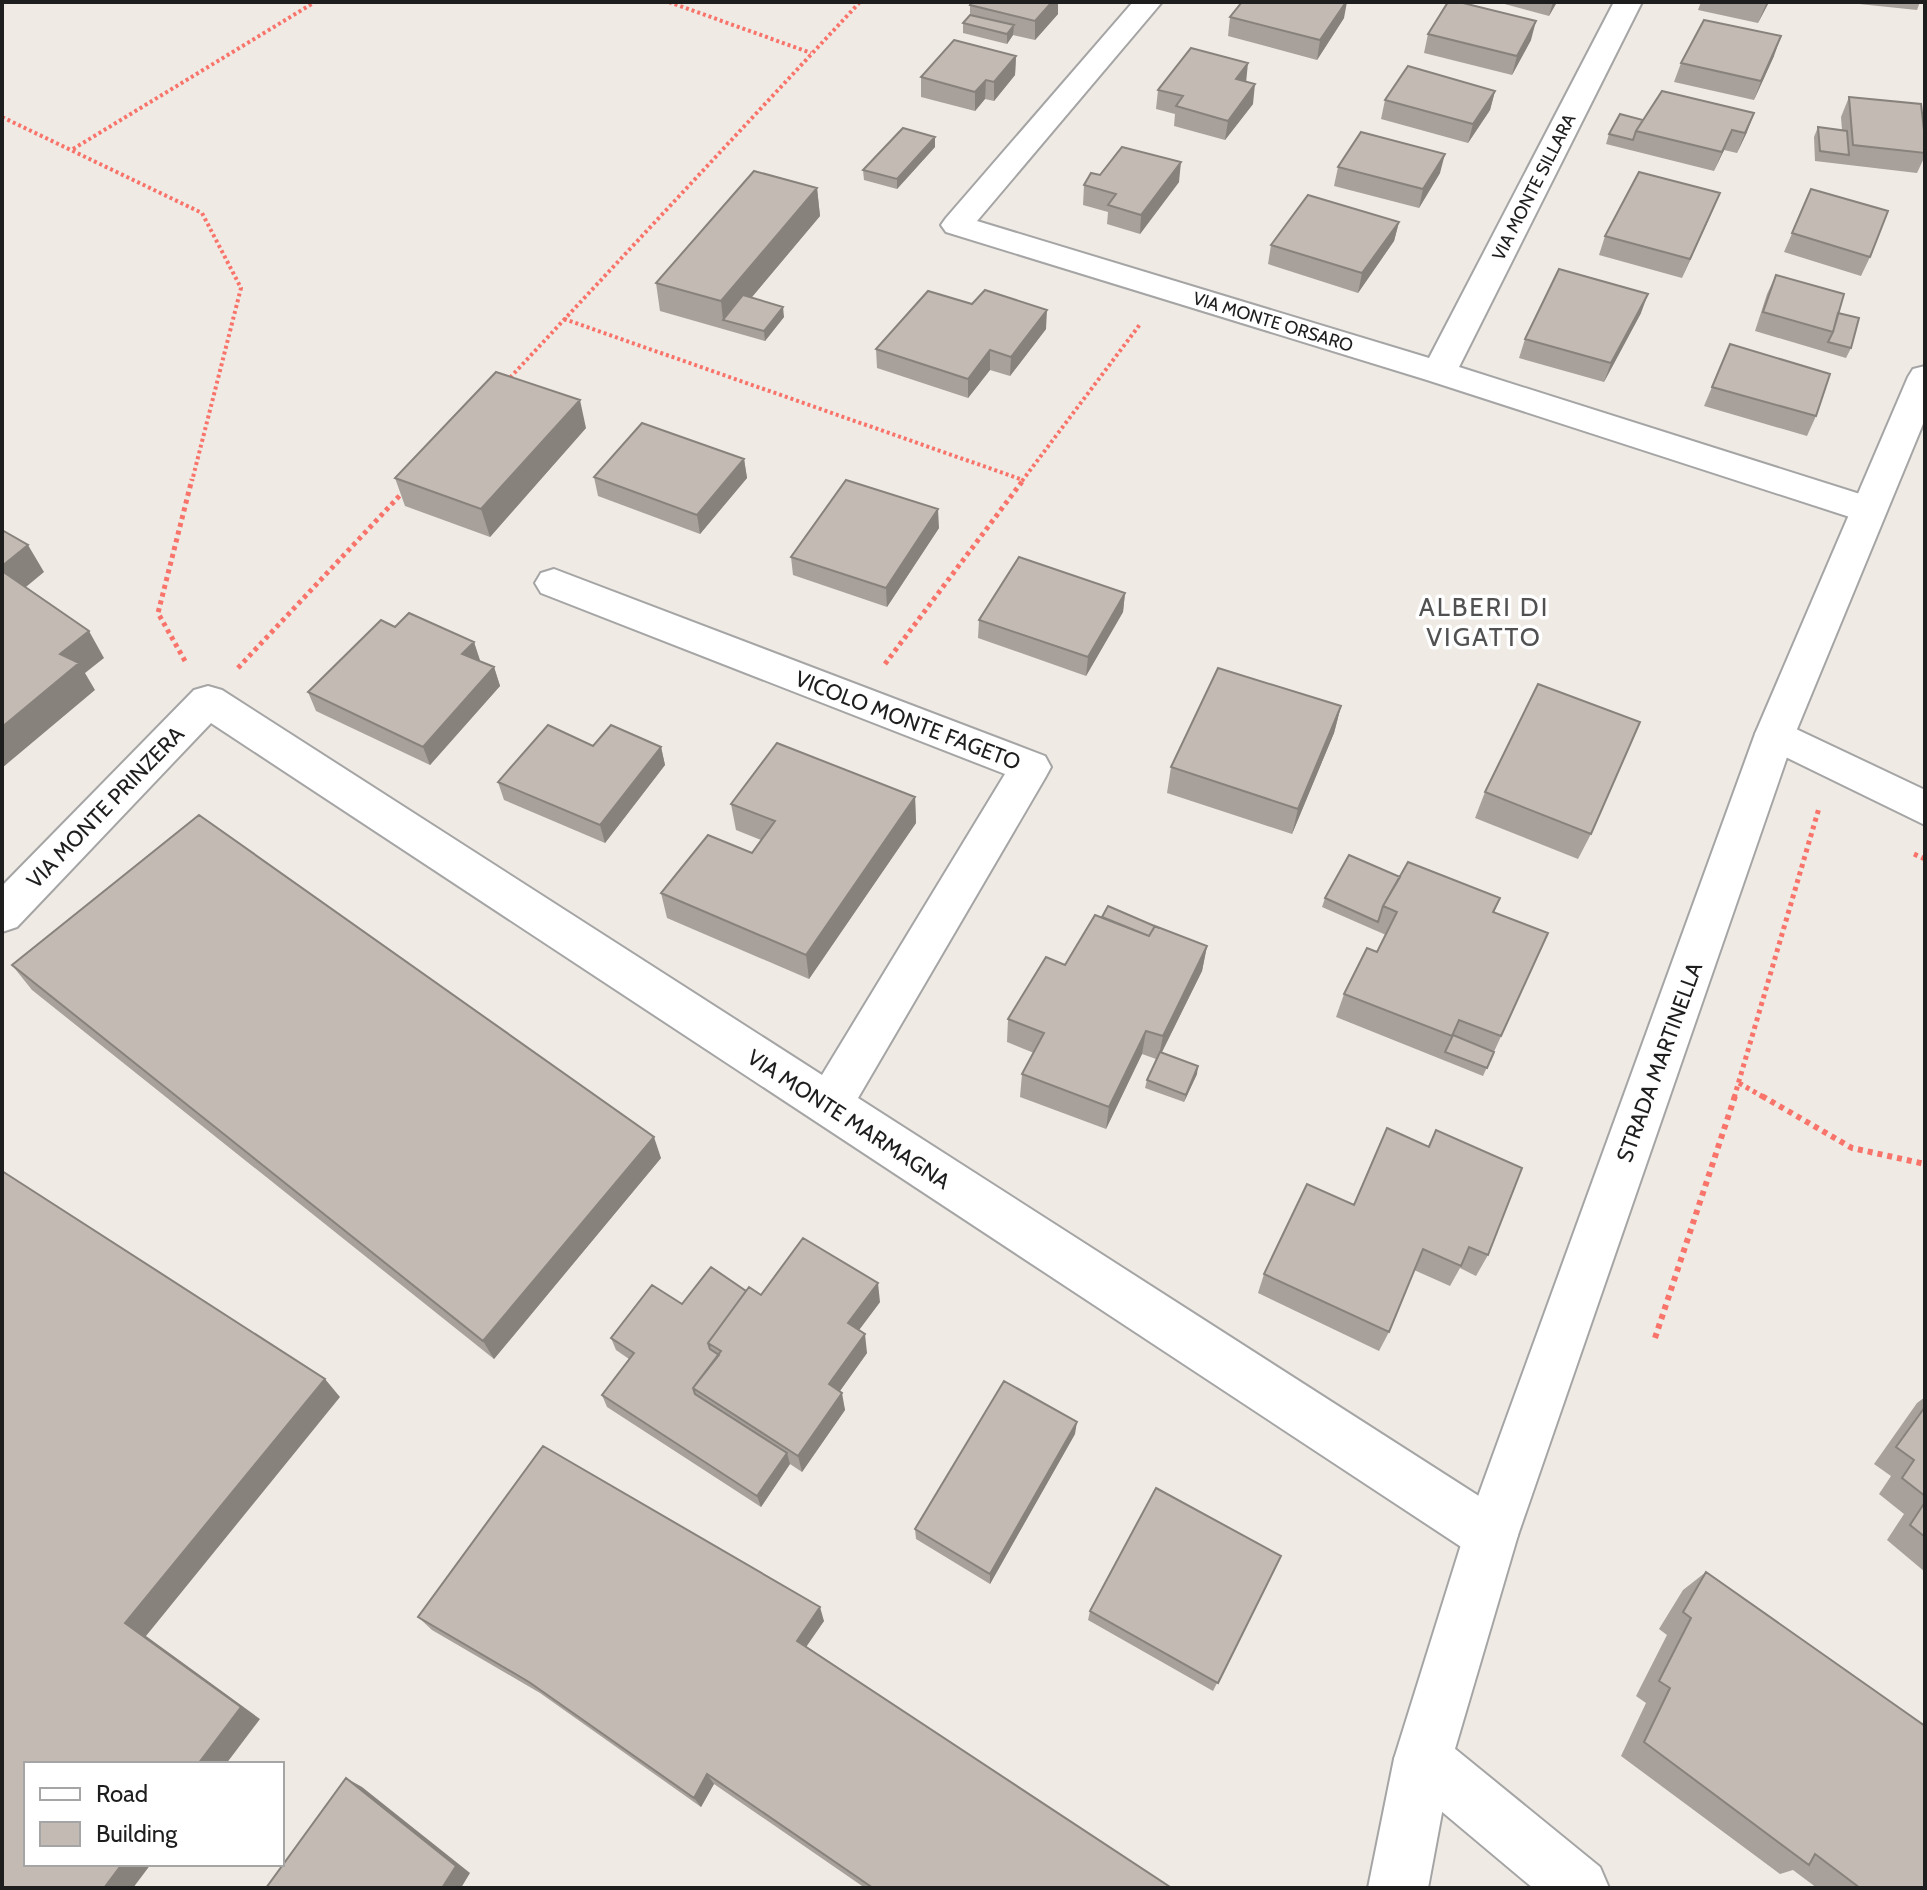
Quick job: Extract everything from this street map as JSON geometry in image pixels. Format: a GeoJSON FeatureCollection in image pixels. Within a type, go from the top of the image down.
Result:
{"type":"FeatureCollection","features":[{"type":"Feature","properties":{"kind":"street","name":"VIA MONTE ORSARO"},"geometry":{"type":"LineString","coordinates":[[1148,2],[957,225],[1439,372],[1869,510]]}},
{"type":"Feature","properties":{"kind":"street","name":"VIA MONTE SILLARA"},"geometry":{"type":"LineString","coordinates":[[1439,372],[1628,2]]}},
{"type":"Feature","properties":{"kind":"street","name":"STRADA MARTINELLA"},"geometry":{"type":"LineString","coordinates":[[1398,1888],[1423,1759],[1491,1535],[1775,734],[1925,377]]}},
{"type":"Feature","properties":{"kind":"street","name":"VICOLO MONTE FAGETO"},"geometry":{"type":"LineString","coordinates":[[554,583],[1030,767],[829,1106]]}},
{"type":"Feature","properties":{"kind":"street","name":"VIA MONTE PRINZERA"},"geometry":{"type":"LineString","coordinates":[[2,914],[208,701]]}},
{"type":"Feature","properties":{"kind":"street","name":"VIA MONTE MARMAGNA"},"geometry":{"type":"LineString","coordinates":[[208,701],[1491,1535]]}},
{"type":"Feature","properties":{"kind":"street"},"geometry":{"type":"LineString","coordinates":[[1775,734],[1925,809]]}},
{"type":"Feature","properties":{"kind":"street"},"geometry":{"type":"LineString","coordinates":[[1423,1759],[1579,1888]]}},
{"type":"Feature","properties":{"kind":"path"},"geometry":{"type":"LineString","coordinates":[[72,149],[315,2]]}},
{"type":"Feature","properties":{"kind":"path"},"geometry":{"type":"LineString","coordinates":[[669,2],[811,53]]}},
{"type":"Feature","properties":{"kind":"path"},"geometry":{"type":"LineString","coordinates":[[500,389],[860,2]]}},
{"type":"Feature","properties":{"kind":"path"},"geometry":{"type":"LineString","coordinates":[[2,117],[202,213],[241,288],[158,613],[208,701],[413,481]]}},
{"type":"Feature","properties":{"kind":"path"},"geometry":{"type":"LineString","coordinates":[[857,700],[1165,290]]}},
{"type":"Feature","properties":{"kind":"path"},"geometry":{"type":"LineString","coordinates":[[564,319],[1023,480]]}},
{"type":"Feature","properties":{"kind":"path"},"geometry":{"type":"LineString","coordinates":[[1655,1338],[1739,1083],[1820,804],[1833,811]]}},
{"type":"Feature","properties":{"kind":"path"},"geometry":{"type":"LineString","coordinates":[[1912,852],[1925,859]]}},
{"type":"Feature","properties":{"kind":"path"},"geometry":{"type":"LineString","coordinates":[[1739,1083],[1852,1148],[1925,1164]]}},
{"type":"Feature","properties":{"kind":"building"},"geometry":{"type":"Polygon","coordinates":[[[972,2],[1052,2],[1035,21],[970,5],[972,2]]]}},
{"type":"Feature","properties":{"kind":"building"},"geometry":{"type":"Polygon","coordinates":[[[1242,2],[1346,2],[1320,40],[1230,17],[1242,2]]]}},
{"type":"Feature","properties":{"kind":"building"},"geometry":{"type":"Polygon","coordinates":[[[1448,2],[1536,21],[1517,56],[1428,34],[1448,2]]]}},
{"type":"Feature","properties":{"kind":"building"},"geometry":{"type":"Polygon","coordinates":[[[970,15],[1014,25],[1007,34],[963,23],[970,15]]]}},
{"type":"Feature","properties":{"kind":"building"},"geometry":{"type":"Polygon","coordinates":[[[1704,20],[1781,36],[1761,81],[1681,63],[1704,20]]]}},
{"type":"Feature","properties":{"kind":"building"},"geometry":{"type":"Polygon","coordinates":[[[954,40],[1016,56],[994,82],[986,80],[975,92],[921,77],[954,40]]]}},
{"type":"Feature","properties":{"kind":"building"},"geometry":{"type":"Polygon","coordinates":[[[1191,48],[1248,63],[1236,79],[1255,84],[1228,121],[1176,106],[1183,96],[1158,90],[1191,48]]]}},
{"type":"Feature","properties":{"kind":"building"},"geometry":{"type":"Polygon","coordinates":[[[1408,66],[1495,91],[1473,124],[1385,100],[1408,66]]]}},
{"type":"Feature","properties":{"kind":"building"},"geometry":{"type":"Polygon","coordinates":[[[1662,91],[1754,113],[1745,133],[1732,130],[1722,152],[1636,131],[1662,91]]]}},
{"type":"Feature","properties":{"kind":"building"},"geometry":{"type":"Polygon","coordinates":[[[1849,97],[1921,104],[1925,153],[1853,145],[1849,97]]]}},
{"type":"Feature","properties":{"kind":"building"},"geometry":{"type":"Polygon","coordinates":[[[1620,114],[1643,120],[1633,140],[1609,134],[1620,114]]]}},
{"type":"Feature","properties":{"kind":"building"},"geometry":{"type":"Polygon","coordinates":[[[1818,127],[1847,131],[1849,155],[1820,151],[1818,127]]]}},
{"type":"Feature","properties":{"kind":"building"},"geometry":{"type":"Polygon","coordinates":[[[903,128],[935,137],[897,179],[863,170],[903,128]]]}},
{"type":"Feature","properties":{"kind":"building"},"geometry":{"type":"Polygon","coordinates":[[[1361,132],[1445,154],[1423,189],[1338,167],[1361,132]]]}},
{"type":"Feature","properties":{"kind":"building"},"geometry":{"type":"Polygon","coordinates":[[[1122,147],[1181,162],[1141,215],[1108,205],[1116,194],[1084,185],[1091,173],[1100,175],[1122,147]]]}},
{"type":"Feature","properties":{"kind":"building"},"geometry":{"type":"Polygon","coordinates":[[[754,171],[817,188],[721,301],[656,283],[754,171]]]}},
{"type":"Feature","properties":{"kind":"building"},"geometry":{"type":"Polygon","coordinates":[[[1639,172],[1720,193],[1690,259],[1605,236],[1639,172]]]}},
{"type":"Feature","properties":{"kind":"building"},"geometry":{"type":"Polygon","coordinates":[[[1811,189],[1888,211],[1870,257],[1792,233],[1811,189]]]}},
{"type":"Feature","properties":{"kind":"building"},"geometry":{"type":"Polygon","coordinates":[[[1308,195],[1399,222],[1362,273],[1271,245],[1308,195]]]}},
{"type":"Feature","properties":{"kind":"building"},"geometry":{"type":"Polygon","coordinates":[[[1559,269],[1648,294],[1611,363],[1525,339],[1559,269]]]}},
{"type":"Feature","properties":{"kind":"building"},"geometry":{"type":"Polygon","coordinates":[[[1776,275],[1844,294],[1833,332],[1763,312],[1776,275]]]}},
{"type":"Feature","properties":{"kind":"building"},"geometry":{"type":"Polygon","coordinates":[[[985,290],[1047,310],[1011,357],[990,350],[968,379],[876,349],[928,291],[972,304],[985,290]]]}},
{"type":"Feature","properties":{"kind":"building"},"geometry":{"type":"Polygon","coordinates":[[[743,295],[783,307],[764,331],[723,320],[743,295]]]}},
{"type":"Feature","properties":{"kind":"building"},"geometry":{"type":"Polygon","coordinates":[[[1838,313],[1859,318],[1851,348],[1828,342],[1838,313]]]}},
{"type":"Feature","properties":{"kind":"building"},"geometry":{"type":"Polygon","coordinates":[[[1730,344],[1830,374],[1816,416],[1712,387],[1730,344]]]}},
{"type":"Feature","properties":{"kind":"building"},"geometry":{"type":"Polygon","coordinates":[[[496,372],[580,400],[481,509],[395,478],[496,372]]]}},
{"type":"Feature","properties":{"kind":"building"},"geometry":{"type":"Polygon","coordinates":[[[642,423],[744,459],[697,515],[594,477],[642,423]]]}},
{"type":"Feature","properties":{"kind":"building"},"geometry":{"type":"Polygon","coordinates":[[[846,480],[938,509],[886,588],[791,557],[846,480]]]}},
{"type":"Feature","properties":{"kind":"building"},"geometry":{"type":"Polygon","coordinates":[[[2,530],[28,545],[2,566],[2,530]]]}},
{"type":"Feature","properties":{"kind":"building"},"geometry":{"type":"Polygon","coordinates":[[[1019,557],[1125,593],[1088,657],[979,620],[1019,557]]]}},
{"type":"Feature","properties":{"kind":"building"},"geometry":{"type":"Polygon","coordinates":[[[2,571],[89,631],[60,654],[79,663],[2,727],[2,571]]]}},
{"type":"Feature","properties":{"kind":"building"},"geometry":{"type":"Polygon","coordinates":[[[409,613],[474,642],[462,654],[494,667],[423,747],[308,692],[381,620],[395,627],[409,613]]]}},
{"type":"Feature","properties":{"kind":"building"},"geometry":{"type":"Polygon","coordinates":[[[1218,668],[1341,706],[1298,809],[1171,767],[1218,668]]]}},
{"type":"Feature","properties":{"kind":"building"},"geometry":{"type":"Polygon","coordinates":[[[1538,684],[1640,722],[1591,834],[1485,792],[1538,684]]]}},
{"type":"Feature","properties":{"kind":"building"},"geometry":{"type":"Polygon","coordinates":[[[548,725],[593,746],[611,725],[661,747],[600,825],[498,782],[548,725]]]}},
{"type":"Feature","properties":{"kind":"building"},"geometry":{"type":"Polygon","coordinates":[[[777,743],[915,797],[806,955],[661,893],[708,835],[752,853],[775,821],[731,804],[777,743]]]}},
{"type":"Feature","properties":{"kind":"building"},"geometry":{"type":"Polygon","coordinates":[[[199,815],[654,1137],[483,1341],[12,965],[199,815]]]}},
{"type":"Feature","properties":{"kind":"building"},"geometry":{"type":"Polygon","coordinates":[[[1349,855],[1400,877],[1383,906],[1378,922],[1325,898],[1349,855]]]}},
{"type":"Feature","properties":{"kind":"building"},"geometry":{"type":"Polygon","coordinates":[[[1408,862],[1500,898],[1493,912],[1548,933],[1501,1036],[1459,1020],[1452,1036],[1344,994],[1367,948],[1377,952],[1397,912],[1383,906],[1408,862]]]}},
{"type":"Feature","properties":{"kind":"building"},"geometry":{"type":"Polygon","coordinates":[[[1108,906],[1155,926],[1149,936],[1102,917],[1108,906]]]}},
{"type":"Feature","properties":{"kind":"building"},"geometry":{"type":"Polygon","coordinates":[[[1095,915],[1149,936],[1155,926],[1207,946],[1163,1036],[1146,1031],[1109,1107],[1022,1074],[1044,1033],[1008,1019],[1046,957],[1065,965],[1095,915]]]}},
{"type":"Feature","properties":{"kind":"building"},"geometry":{"type":"Polygon","coordinates":[[[1453,1035],[1494,1052],[1487,1068],[1445,1052],[1453,1035]]]}},
{"type":"Feature","properties":{"kind":"building"},"geometry":{"type":"Polygon","coordinates":[[[1160,1052],[1198,1066],[1186,1095],[1147,1080],[1160,1052]]]}},
{"type":"Feature","properties":{"kind":"building"},"geometry":{"type":"Polygon","coordinates":[[[1387,1128],[1429,1147],[1436,1130],[1522,1168],[1488,1255],[1469,1247],[1461,1266],[1423,1249],[1389,1332],[1264,1274],[1307,1184],[1354,1205],[1387,1128]]]}},
{"type":"Feature","properties":{"kind":"building"},"geometry":{"type":"Polygon","coordinates":[[[2,1171],[325,1379],[125,1623],[241,1707],[200,1762],[24,1762],[24,1866],[120,1866],[104,1888],[2,1888],[2,1171]]]}},
{"type":"Feature","properties":{"kind":"building"},"geometry":{"type":"Polygon","coordinates":[[[803,1238],[878,1283],[848,1323],[865,1334],[829,1384],[842,1393],[798,1456],[693,1388],[721,1351],[708,1343],[749,1287],[761,1295],[803,1238]]]}},
{"type":"Feature","properties":{"kind":"building"},"geometry":{"type":"Polygon","coordinates":[[[711,1267],[746,1291],[708,1343],[710,1349],[719,1355],[693,1388],[695,1394],[787,1453],[757,1496],[602,1395],[634,1353],[611,1338],[652,1285],[682,1304],[711,1267]]]}},
{"type":"Feature","properties":{"kind":"building"},"geometry":{"type":"Polygon","coordinates":[[[1004,1381],[1077,1422],[990,1574],[915,1529],[1004,1381]]]}},
{"type":"Feature","properties":{"kind":"building"},"geometry":{"type":"Polygon","coordinates":[[[1925,1407],[1925,1496],[1902,1478],[1914,1460],[1896,1447],[1925,1407]]]}},
{"type":"Feature","properties":{"kind":"building"},"geometry":{"type":"Polygon","coordinates":[[[543,1446],[820,1607],[797,1641],[1170,1887],[873,1888],[707,1774],[694,1798],[529,1682],[418,1617],[543,1446]]]}},
{"type":"Feature","properties":{"kind":"building"},"geometry":{"type":"Polygon","coordinates":[[[1156,1488],[1281,1556],[1218,1683],[1090,1611],[1156,1488]]]}},
{"type":"Feature","properties":{"kind":"building"},"geometry":{"type":"Polygon","coordinates":[[[1925,1502],[1925,1537],[1910,1525],[1925,1502]]]}},
{"type":"Feature","properties":{"kind":"building"},"geometry":{"type":"Polygon","coordinates":[[[1706,1572],[1925,1726],[1925,1888],[1860,1888],[1815,1854],[1809,1865],[1644,1742],[1670,1688],[1659,1681],[1691,1618],[1683,1612],[1706,1572]]]}},
{"type":"Feature","properties":{"kind":"building"},"geometry":{"type":"Polygon","coordinates":[[[346,1778],[456,1866],[442,1888],[266,1888],[346,1778]]]}},
{"type":"Feature","properties":{"kind":"district","name":"ALBERI DI VIGATTO"},"geometry":{"type":"Point","coordinates":[1484,622]}}]}
